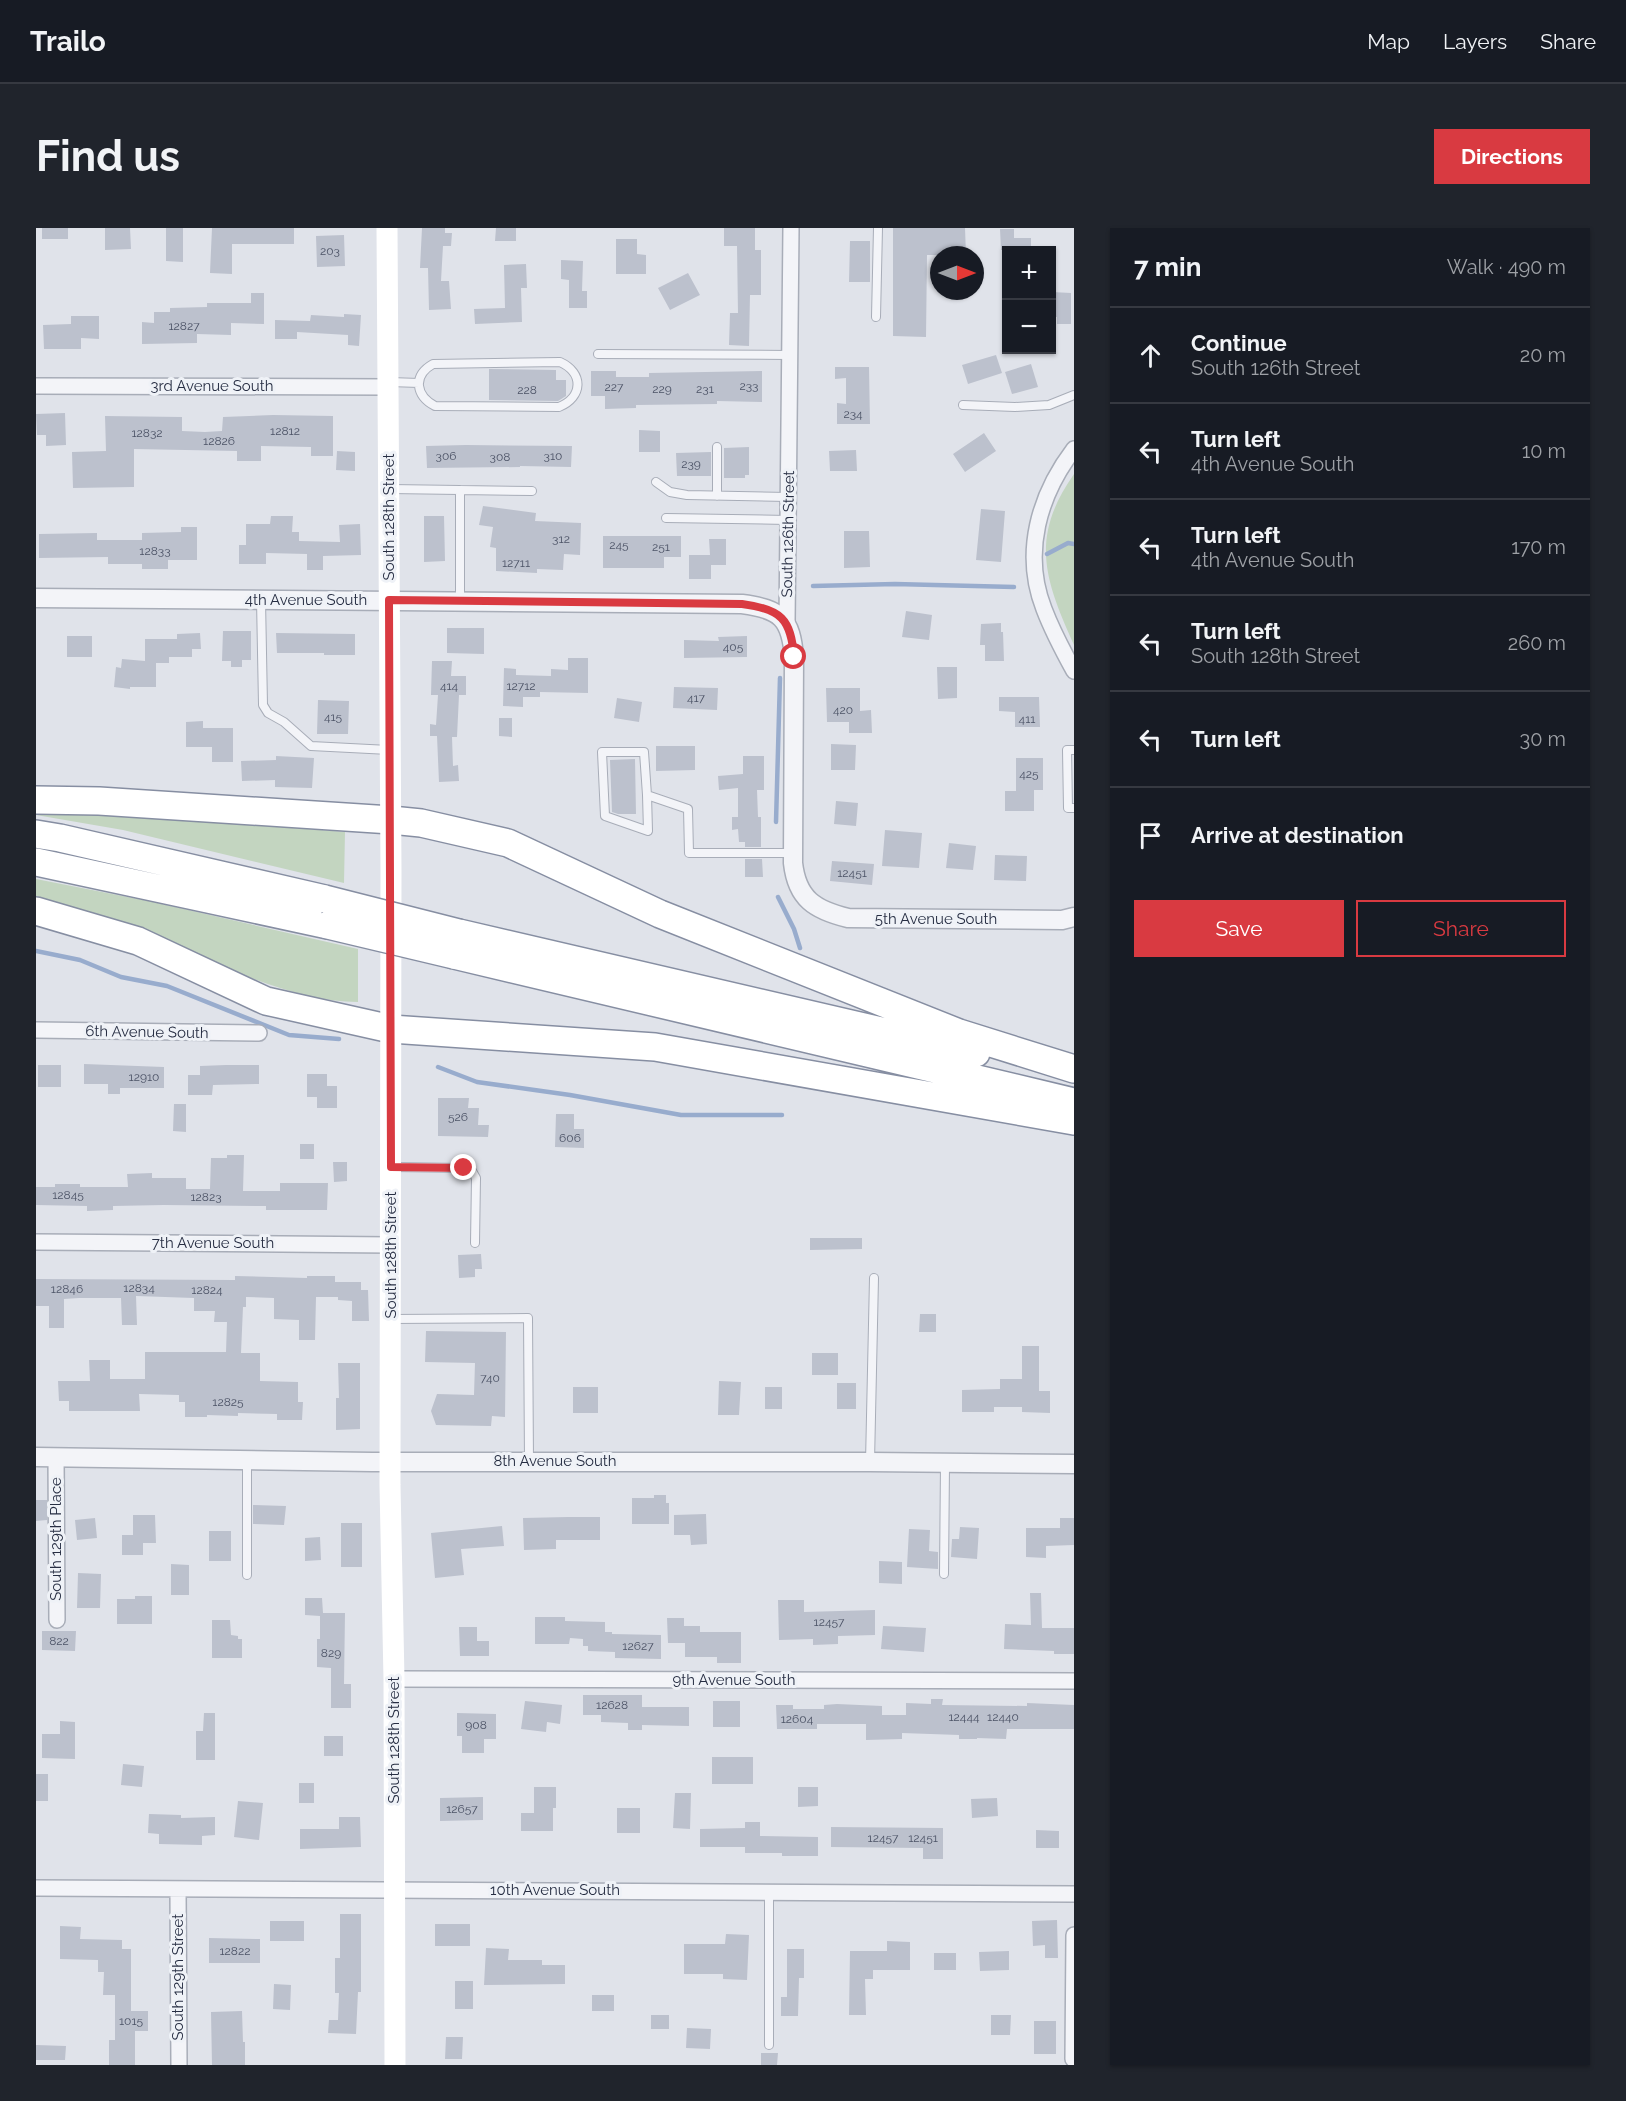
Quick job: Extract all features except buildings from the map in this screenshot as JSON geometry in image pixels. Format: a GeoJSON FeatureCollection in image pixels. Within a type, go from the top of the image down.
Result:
{"type":"FeatureCollection","features":[{"type":"Feature","properties":{"kind":"highway"},"geometry":{"type":"LineString","coordinates":[[36,800],[99,801],[391,820],[421,823],[508,843],[671,918],[959,1033],[1074,1069]]}},
{"type":"Feature","properties":{"kind":"highway"},"geometry":{"type":"LineString","coordinates":[[36,834],[60,838],[327,913],[457,944],[1074,1102]]}},
{"type":"Feature","properties":{"kind":"highway"},"geometry":{"type":"LineString","coordinates":[[36,862],[327,913]]}},
{"type":"Feature","properties":{"kind":"highway"},"geometry":{"type":"LineString","coordinates":[[36,911],[138,941],[266,1001],[391,1029],[655,1047],[1074,1120]]}},
{"type":"Feature","properties":{"kind":"highway"},"geometry":{"type":"LineString","coordinates":[[457,944],[1074,1074]]}},
{"type":"Feature","properties":{"kind":"main road","name":"South 128th Street"},"geometry":{"type":"LineString","coordinates":[[387,228],[391,820],[390,1461],[394,1679],[395,2065]]}},
{"type":"Feature","properties":{"kind":"street","name":"South 126th Street"},"geometry":{"type":"LineString","coordinates":[[791,228],[787,623],[793,640],[794,657],[793,853],[795,881],[801,893],[813,904]]}},
{"type":"Feature","properties":{"kind":"street","name":"3rd Avenue South"},"geometry":{"type":"LineString","coordinates":[[36,386],[388,385]]}},
{"type":"Feature","properties":{"kind":"street"},"geometry":{"type":"LineString","coordinates":[[1073,666],[1043,607],[1036,573],[1034,542],[1039,515],[1051,486],[1074,449]]}},
{"type":"Feature","properties":{"kind":"street","name":"4th Avenue South"},"geometry":{"type":"LineString","coordinates":[[36,598],[742,604],[762,606],[773,611],[787,623]]}},
{"type":"Feature","properties":{"kind":"street","name":"5th Avenue South"},"geometry":{"type":"LineString","coordinates":[[813,904],[829,914],[848,918],[1070,920]]}},
{"type":"Feature","properties":{"kind":"street","name":"6th Avenue South"},"geometry":{"type":"LineString","coordinates":[[36,1030],[258,1033]]}},
{"type":"Feature","properties":{"kind":"street","name":"7th Avenue South"},"geometry":{"type":"LineString","coordinates":[[36,1242],[391,1245]]}},
{"type":"Feature","properties":{"kind":"street","name":"8th Avenue South"},"geometry":{"type":"LineString","coordinates":[[36,1457],[1074,1464]]}},
{"type":"Feature","properties":{"kind":"street","name":"South 129th Place"},"geometry":{"type":"LineString","coordinates":[[56,1457],[57,1620]]}},
{"type":"Feature","properties":{"kind":"street","name":"9th Avenue South"},"geometry":{"type":"LineString","coordinates":[[394,1679],[1074,1682]]}},
{"type":"Feature","properties":{"kind":"street","name":"10th Avenue South"},"geometry":{"type":"LineString","coordinates":[[36,1888],[1074,1894]]}},
{"type":"Feature","properties":{"kind":"street","name":"South 129th Street"},"geometry":{"type":"LineString","coordinates":[[178,1889],[179,2065]]}},
{"type":"Feature","properties":{"kind":"street"},"geometry":{"type":"LineString","coordinates":[[1072,2059],[1074,1935]]}},
{"type":"Feature","properties":{"kind":"lane"},"geometry":{"type":"LineString","coordinates":[[876,317],[878,228]]}},
{"type":"Feature","properties":{"kind":"lane"},"geometry":{"type":"LineString","coordinates":[[598,354],[790,355]]}},
{"type":"Feature","properties":{"kind":"lane"},"geometry":{"type":"LineString","coordinates":[[560,362],[568,366],[576,375],[578,385],[575,396],[568,403],[559,407],[435,406],[426,401],[420,392],[419,383],[422,373],[433,364],[560,362]]}},
{"type":"Feature","properties":{"kind":"lane"},"geometry":{"type":"LineString","coordinates":[[388,385],[419,383]]}},
{"type":"Feature","properties":{"kind":"lane"},"geometry":{"type":"LineString","coordinates":[[963,405],[1015,407],[1049,405],[1074,395]]}},
{"type":"Feature","properties":{"kind":"lane"},"geometry":{"type":"LineString","coordinates":[[717,447],[717,496]]}},
{"type":"Feature","properties":{"kind":"lane"},"geometry":{"type":"LineString","coordinates":[[657,482],[670,492],[687,495],[788,497]]}},
{"type":"Feature","properties":{"kind":"lane"},"geometry":{"type":"LineString","coordinates":[[388,489],[532,491]]}},
{"type":"Feature","properties":{"kind":"lane"},"geometry":{"type":"LineString","coordinates":[[460,490],[460,601]]}},
{"type":"Feature","properties":{"kind":"lane"},"geometry":{"type":"LineString","coordinates":[[666,518],[788,520]]}},
{"type":"Feature","properties":{"kind":"lane"},"geometry":{"type":"LineString","coordinates":[[261,600],[263,705],[268,713],[289,726],[305,742],[316,748],[389,750]]}},
{"type":"Feature","properties":{"kind":"lane"},"geometry":{"type":"LineString","coordinates":[[1074,750],[1068,750],[1068,808],[1074,808]]}},
{"type":"Feature","properties":{"kind":"lane"},"geometry":{"type":"LineString","coordinates":[[602,752],[644,752],[647,795],[648,831],[605,816],[602,752]]}},
{"type":"Feature","properties":{"kind":"lane"},"geometry":{"type":"LineString","coordinates":[[647,795],[688,809],[688,853],[793,853]]}},
{"type":"Feature","properties":{"kind":"lane"},"geometry":{"type":"LineString","coordinates":[[391,1167],[464,1168],[472,1171],[476,1178],[475,1243]]}},
{"type":"Feature","properties":{"kind":"lane"},"geometry":{"type":"LineString","coordinates":[[870,1462],[874,1278]]}},
{"type":"Feature","properties":{"kind":"lane"},"geometry":{"type":"LineString","coordinates":[[391,1319],[528,1318],[529,1461]]}},
{"type":"Feature","properties":{"kind":"lane"},"geometry":{"type":"LineString","coordinates":[[247,1460],[247,1575]]}},
{"type":"Feature","properties":{"kind":"lane"},"geometry":{"type":"LineString","coordinates":[[944,1574],[945,1464]]}},
{"type":"Feature","properties":{"kind":"lane"},"geometry":{"type":"LineString","coordinates":[[769,1892],[769,2045]]}},
{"type":"Feature","properties":{"kind":"green space"},"geometry":{"type":"Polygon","coordinates":[[[1074,474],[1074,645],[1055,600],[1046,559],[1051,519],[1060,497],[1074,474]]]}},
{"type":"Feature","properties":{"kind":"green space"},"geometry":{"type":"Polygon","coordinates":[[[36,807],[345,832],[344,883],[123,830],[36,815],[36,807]]]}},
{"type":"Feature","properties":{"kind":"green space"},"geometry":{"type":"Polygon","coordinates":[[[36,879],[153,902],[358,949],[358,1002],[304,995],[277,987],[131,929],[36,896],[36,879]]]}},
{"type":"Feature","properties":{"kind":"waterway"},"geometry":{"type":"LineString","coordinates":[[1047,554],[1068,543],[1074,544]]}},
{"type":"Feature","properties":{"kind":"waterway"},"geometry":{"type":"LineString","coordinates":[[813,586],[895,584],[1014,587]]}},
{"type":"Feature","properties":{"kind":"waterway"},"geometry":{"type":"LineString","coordinates":[[776,822],[780,678]]}},
{"type":"Feature","properties":{"kind":"waterway"},"geometry":{"type":"LineString","coordinates":[[778,897],[794,929],[800,948]]}},
{"type":"Feature","properties":{"kind":"waterway"},"geometry":{"type":"LineString","coordinates":[[36,951],[80,960],[121,977],[167,986],[289,1035],[339,1039]]}},
{"type":"Feature","properties":{"kind":"waterway"},"geometry":{"type":"LineString","coordinates":[[438,1067],[477,1082],[570,1095],[681,1115],[782,1115]]}},
{"type":"Feature","properties":{"kind":"route"},"geometry":{"type":"LineString","coordinates":[[464,1168],[391,1167],[389,600],[762,606],[773,611],[787,623],[793,640],[794,657]]}}]}
